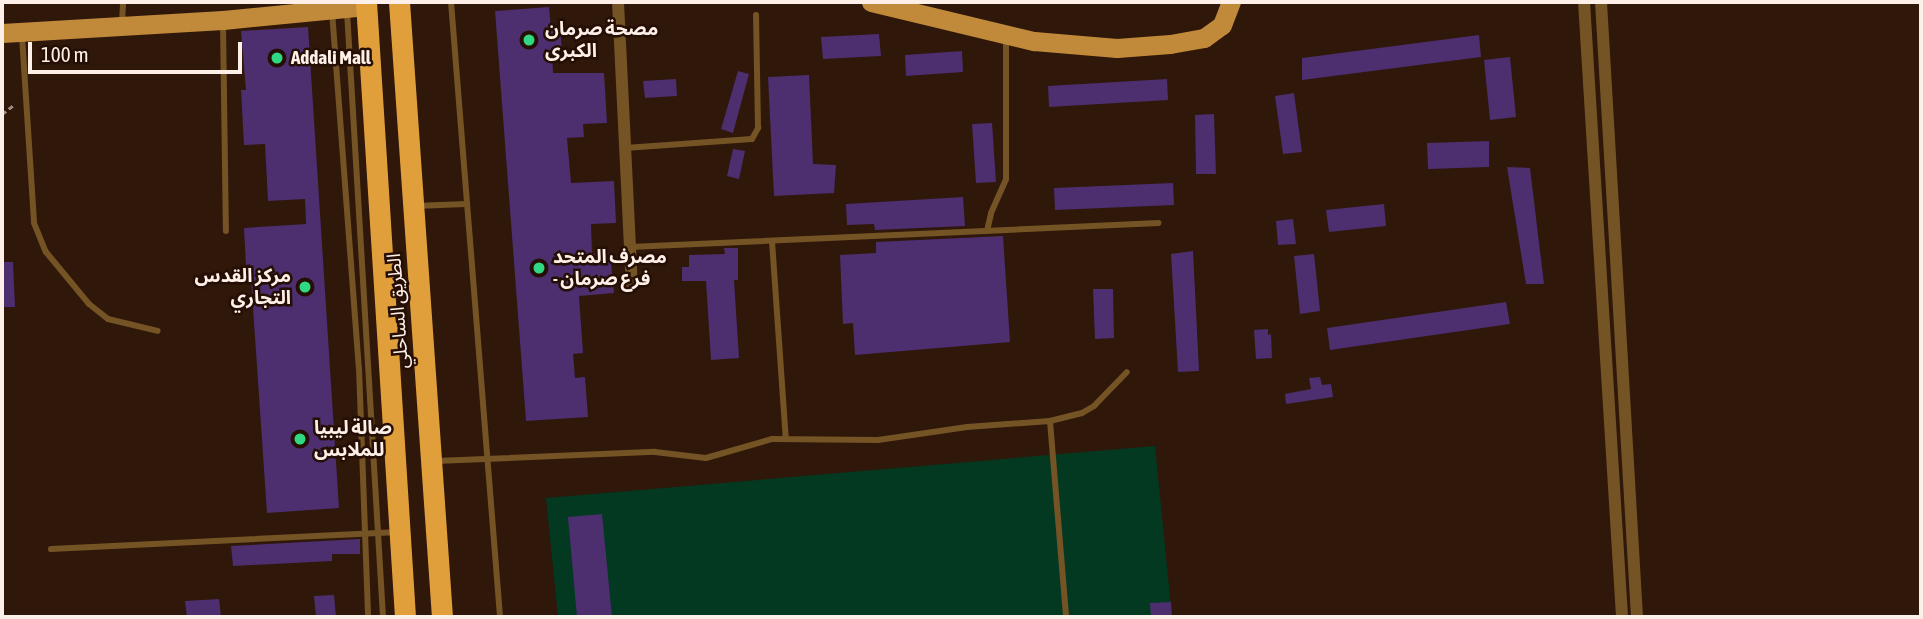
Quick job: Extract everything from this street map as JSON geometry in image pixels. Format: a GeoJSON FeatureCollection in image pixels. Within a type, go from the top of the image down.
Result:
{"type":"FeatureCollection","features":[{"type":"Feature","properties":{"kind":"highway","name":"الطريق الساحلي"},"geometry":{"type":"LineString","coordinates":[[399,2],[442,617]]}},
{"type":"Feature","properties":{"kind":"highway","name":"الطريق الساحلي"},"geometry":{"type":"LineString","coordinates":[[348,6],[379,366],[389,532],[405,617]]}},
{"type":"Feature","properties":{"kind":"main road"},"geometry":{"type":"LineString","coordinates":[[871,2],[1006,36],[1103,47],[1197,41],[1211,35],[1222,24],[1231,2]]}},
{"type":"Feature","properties":{"kind":"main road"},"geometry":{"type":"LineString","coordinates":[[2,33],[223,20],[348,6]]}},
{"type":"Feature","properties":{"kind":"street"},"geometry":{"type":"LineString","coordinates":[[618,2],[632,284]]}},
{"type":"Feature","properties":{"kind":"street"},"geometry":{"type":"LineString","coordinates":[[1584,2],[1622,617]]}},
{"type":"Feature","properties":{"kind":"street"},"geometry":{"type":"LineString","coordinates":[[1601,2],[1637,617]]}},
{"type":"Feature","properties":{"kind":"lane"},"geometry":{"type":"LineString","coordinates":[[122,25],[123,2]]}},
{"type":"Feature","properties":{"kind":"lane"},"geometry":{"type":"LineString","coordinates":[[451,2],[500,617]]}},
{"type":"Feature","properties":{"kind":"lane"},"geometry":{"type":"LineString","coordinates":[[348,6],[368,617]]}},
{"type":"Feature","properties":{"kind":"lane"},"geometry":{"type":"LineString","coordinates":[[625,148],[752,139],[758,128],[756,15]]}},
{"type":"Feature","properties":{"kind":"lane"},"geometry":{"type":"LineString","coordinates":[[223,20],[226,231]]}},
{"type":"Feature","properties":{"kind":"lane"},"geometry":{"type":"LineString","coordinates":[[22,33],[34,223],[46,252],[89,304],[108,319],[158,331]]}},
{"type":"Feature","properties":{"kind":"lane"},"geometry":{"type":"LineString","coordinates":[[988,231],[991,214],[1006,179],[1006,36]]}},
{"type":"Feature","properties":{"kind":"lane"},"geometry":{"type":"LineString","coordinates":[[414,206],[466,204]]}},
{"type":"Feature","properties":{"kind":"lane"},"geometry":{"type":"LineString","coordinates":[[630,247],[1157,223]]}},
{"type":"Feature","properties":{"kind":"lane"},"geometry":{"type":"LineString","coordinates":[[772,241],[786,439]]}},
{"type":"Feature","properties":{"kind":"lane"},"geometry":{"type":"LineString","coordinates":[[359,368],[379,366]]}},
{"type":"Feature","properties":{"kind":"lane"},"geometry":{"type":"LineString","coordinates":[[430,461],[655,452],[706,458],[772,439],[878,440],[967,427],[1050,421],[1082,413],[1094,406],[1126,372]]}},
{"type":"Feature","properties":{"kind":"lane"},"geometry":{"type":"LineString","coordinates":[[1050,421],[1066,617]]}},
{"type":"Feature","properties":{"kind":"lane"},"geometry":{"type":"LineString","coordinates":[[51,549],[389,532],[383,617]]}},
{"type":"Feature","properties":{"kind":"path"},"geometry":{"type":"LineString","coordinates":[[2,114],[26,95]]}},
{"type":"Feature","properties":{"kind":"green space"},"geometry":{"type":"Polygon","coordinates":[[[1155,446],[1172,617],[558,617],[546,498],[1155,446]]]}},
{"type":"Feature","properties":{"kind":"building"},"geometry":{"type":"Polygon","coordinates":[[[549,7],[551,28],[560,27],[562,51],[552,52],[553,73],[604,73],[607,123],[583,124],[584,137],[567,138],[571,183],[614,181],[616,223],[591,224],[592,254],[610,252],[614,293],[579,296],[583,353],[573,354],[575,378],[585,377],[588,417],[526,421],[495,11],[549,7]]]}},
{"type":"Feature","properties":{"kind":"building"},"geometry":{"type":"Polygon","coordinates":[[[308,27],[339,508],[267,513],[250,264],[246,265],[244,228],[306,224],[305,199],[268,201],[265,144],[244,145],[241,90],[246,90],[241,31],[308,27]]]}},
{"type":"Feature","properties":{"kind":"building"},"geometry":{"type":"Polygon","coordinates":[[[879,34],[881,56],[823,59],[821,37],[879,34]]]}},
{"type":"Feature","properties":{"kind":"building"},"geometry":{"type":"Polygon","coordinates":[[[1479,35],[1481,57],[1302,80],[1302,58],[1479,35]]]}},
{"type":"Feature","properties":{"kind":"building"},"geometry":{"type":"Polygon","coordinates":[[[962,51],[963,72],[906,76],[905,55],[962,51]]]}},
{"type":"Feature","properties":{"kind":"building"},"geometry":{"type":"Polygon","coordinates":[[[1510,57],[1516,117],[1490,120],[1484,60],[1510,57]]]}},
{"type":"Feature","properties":{"kind":"building"},"geometry":{"type":"Polygon","coordinates":[[[738,71],[749,74],[733,133],[721,129],[738,71]]]}},
{"type":"Feature","properties":{"kind":"building"},"geometry":{"type":"Polygon","coordinates":[[[809,75],[813,164],[836,165],[834,193],[774,196],[768,77],[809,75]]]}},
{"type":"Feature","properties":{"kind":"building"},"geometry":{"type":"Polygon","coordinates":[[[676,79],[677,96],[645,98],[643,81],[676,79]]]}},
{"type":"Feature","properties":{"kind":"building"},"geometry":{"type":"Polygon","coordinates":[[[1167,79],[1168,100],[1049,107],[1048,86],[1167,79]]]}},
{"type":"Feature","properties":{"kind":"building"},"geometry":{"type":"Polygon","coordinates":[[[1294,93],[1302,152],[1283,154],[1275,96],[1294,93]]]}},
{"type":"Feature","properties":{"kind":"building"},"geometry":{"type":"Polygon","coordinates":[[[1214,114],[1216,174],[1196,174],[1195,115],[1214,114]]]}},
{"type":"Feature","properties":{"kind":"building"},"geometry":{"type":"Polygon","coordinates":[[[992,123],[996,182],[976,183],[972,124],[992,123]]]}},
{"type":"Feature","properties":{"kind":"building"},"geometry":{"type":"Polygon","coordinates":[[[1489,141],[1489,167],[1428,169],[1427,143],[1489,141]]]}},
{"type":"Feature","properties":{"kind":"building"},"geometry":{"type":"Polygon","coordinates":[[[733,149],[745,151],[739,179],[727,176],[733,149]]]}},
{"type":"Feature","properties":{"kind":"building"},"geometry":{"type":"Polygon","coordinates":[[[1507,167],[1530,168],[1544,284],[1526,284],[1507,167]]]}},
{"type":"Feature","properties":{"kind":"building"},"geometry":{"type":"Polygon","coordinates":[[[1173,183],[1174,205],[1055,210],[1054,188],[1173,183]]]}},
{"type":"Feature","properties":{"kind":"building"},"geometry":{"type":"Polygon","coordinates":[[[963,197],[965,226],[875,230],[874,224],[847,225],[846,204],[963,197]]]}},
{"type":"Feature","properties":{"kind":"building"},"geometry":{"type":"Polygon","coordinates":[[[1384,204],[1386,226],[1329,232],[1326,210],[1384,204]]]}},
{"type":"Feature","properties":{"kind":"building"},"geometry":{"type":"Polygon","coordinates":[[[1293,219],[1296,244],[1278,245],[1276,221],[1293,219]]]}},
{"type":"Feature","properties":{"kind":"building"},"geometry":{"type":"Polygon","coordinates":[[[1003,236],[1010,342],[855,355],[853,323],[843,324],[840,255],[876,253],[876,242],[1003,236]]]}},
{"type":"Feature","properties":{"kind":"building"},"geometry":{"type":"Polygon","coordinates":[[[724,248],[738,248],[738,280],[734,280],[739,358],[711,360],[706,281],[682,281],[682,267],[689,267],[689,255],[725,254],[724,248]]]}},
{"type":"Feature","properties":{"kind":"building"},"geometry":{"type":"Polygon","coordinates":[[[1193,251],[1199,371],[1178,372],[1171,254],[1193,251]]]}},
{"type":"Feature","properties":{"kind":"building"},"geometry":{"type":"Polygon","coordinates":[[[1314,254],[1320,311],[1300,314],[1294,256],[1314,254]]]}},
{"type":"Feature","properties":{"kind":"building"},"geometry":{"type":"Polygon","coordinates":[[[2,262],[13,262],[15,307],[2,307],[2,262]]]}},
{"type":"Feature","properties":{"kind":"building"},"geometry":{"type":"Polygon","coordinates":[[[1093,289],[1113,289],[1114,338],[1095,339],[1093,289]]]}},
{"type":"Feature","properties":{"kind":"building"},"geometry":{"type":"Polygon","coordinates":[[[1506,302],[1510,324],[1330,350],[1327,328],[1506,302]]]}},
{"type":"Feature","properties":{"kind":"building"},"geometry":{"type":"Polygon","coordinates":[[[1268,329],[1268,335],[1271,334],[1272,358],[1256,359],[1254,330],[1268,329]]]}},
{"type":"Feature","properties":{"kind":"building"},"geometry":{"type":"Polygon","coordinates":[[[1320,377],[1322,385],[1331,384],[1333,397],[1286,404],[1285,394],[1311,389],[1309,378],[1320,377]]]}},
{"type":"Feature","properties":{"kind":"building"},"geometry":{"type":"Polygon","coordinates":[[[602,514],[612,617],[577,617],[568,517],[602,514]]]}},
{"type":"Feature","properties":{"kind":"building"},"geometry":{"type":"Polygon","coordinates":[[[360,539],[360,554],[332,554],[332,561],[233,566],[231,546],[360,539]]]}},
{"type":"Feature","properties":{"kind":"building"},"geometry":{"type":"Polygon","coordinates":[[[334,595],[336,617],[316,617],[314,596],[334,595]]]}},
{"type":"Feature","properties":{"kind":"building"},"geometry":{"type":"Polygon","coordinates":[[[219,599],[221,617],[187,617],[185,601],[219,599]]]}},
{"type":"Feature","properties":{"kind":"building"},"geometry":{"type":"Polygon","coordinates":[[[1171,602],[1172,617],[1151,617],[1150,603],[1171,602]]]}},
{"type":"Feature","properties":{"kind":"place","name":"مصحة صرمان الكبرى"},"geometry":{"type":"Point","coordinates":[529,40]}},
{"type":"Feature","properties":{"kind":"place","name":"Addali Mall"},"geometry":{"type":"Point","coordinates":[277,58]}},
{"type":"Feature","properties":{"kind":"place","name":"مصرف المتحد - فرع صرمان"},"geometry":{"type":"Point","coordinates":[539,268]}},
{"type":"Feature","properties":{"kind":"place","name":"مركز القدس التجاري"},"geometry":{"type":"Point","coordinates":[305,287]}},
{"type":"Feature","properties":{"kind":"place","name":"صالة ليبيا للملابس"},"geometry":{"type":"Point","coordinates":[300,439]}}]}
